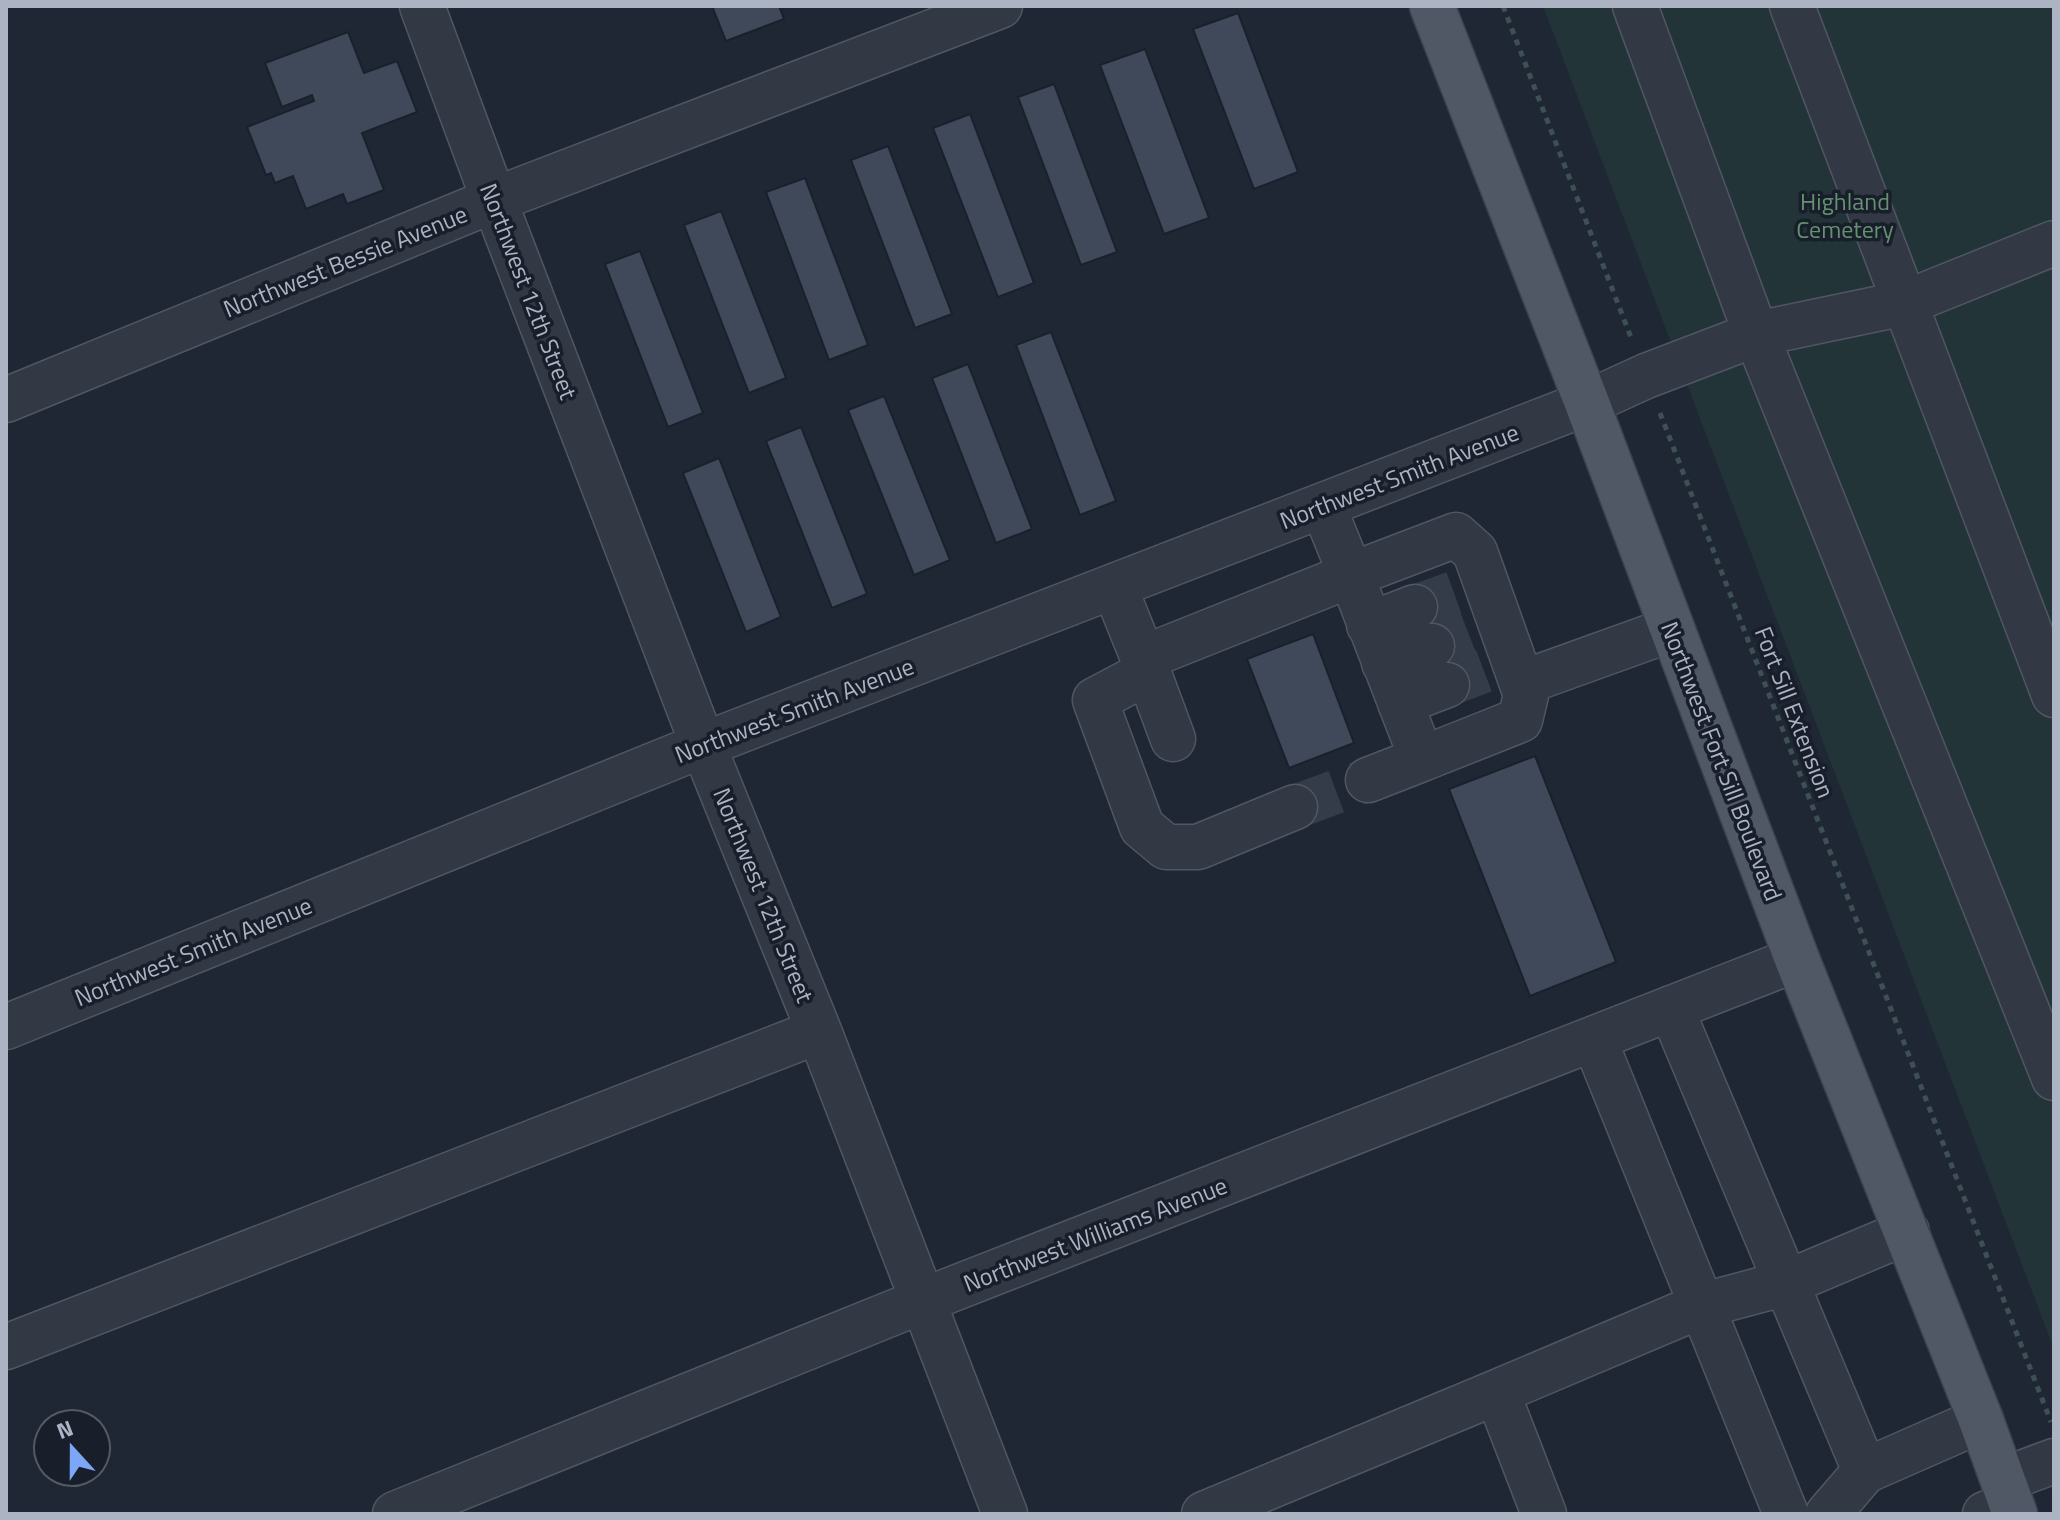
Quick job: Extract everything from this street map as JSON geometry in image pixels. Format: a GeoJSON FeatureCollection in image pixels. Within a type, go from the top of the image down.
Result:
{"type":"FeatureCollection","features":[{"type":"Feature","properties":{"kind":"main road","name":"Northwest Fort Sill Boulevard"},"geometry":{"type":"LineString","coordinates":[[1432,6],[1587,403],[1797,959],[1981,1420],[2004,1503]]}},
{"type":"Feature","properties":{"kind":"street","name":"Northwest 12th Street"},"geometry":{"type":"LineString","coordinates":[[422,6],[703,745],[819,1031],[1005,1514]]}},
{"type":"Feature","properties":{"kind":"street","name":"Northwest Bessie Avenue"},"geometry":{"type":"LineString","coordinates":[[6,400],[494,200],[1000,6]]}},
{"type":"Feature","properties":{"kind":"street"},"geometry":{"type":"LineString","coordinates":[[1635,6],[1756,334],[2054,1078]]}},
{"type":"Feature","properties":{"kind":"street"},"geometry":{"type":"LineString","coordinates":[[1792,6],[2054,695]]}},
{"type":"Feature","properties":{"kind":"street","name":"Northwest Smith Avenue"},"geometry":{"type":"LineString","coordinates":[[6,1027],[703,745],[1587,403],[1646,376],[1756,334],[1905,303],[2054,243]]}},
{"type":"Feature","properties":{"kind":"street"},"geometry":{"type":"LineString","coordinates":[[1323,506],[1422,759]]}},
{"type":"Feature","properties":{"kind":"street"},"geometry":{"type":"LineString","coordinates":[[1295,807],[1198,847],[1166,847],[1142,827],[1095,700],[1146,665],[1351,575],[1456,535],[1475,552],[1472,638],[1526,695],[1520,720],[1368,780]]}},
{"type":"Feature","properties":{"kind":"street"},"geometry":{"type":"LineString","coordinates":[[1114,586],[1173,739]]}},
{"type":"Feature","properties":{"kind":"street"},"geometry":{"type":"LineString","coordinates":[[1377,644],[1672,629]]}},
{"type":"Feature","properties":{"kind":"street"},"geometry":{"type":"LineString","coordinates":[[1400,703],[1472,638]]}},
{"type":"Feature","properties":{"kind":"street","name":"Northwest Williams Avenue"},"geometry":{"type":"LineString","coordinates":[[395,1514],[922,1301],[1797,959]]}},
{"type":"Feature","properties":{"kind":"street"},"geometry":{"type":"LineString","coordinates":[[1671,1008],[1865,1471]]}},
{"type":"Feature","properties":{"kind":"street"},"geometry":{"type":"LineString","coordinates":[[6,1347],[819,1031]]}},
{"type":"Feature","properties":{"kind":"street"},"geometry":{"type":"LineString","coordinates":[[1594,1039],[1786,1514]]}},
{"type":"Feature","properties":{"kind":"street"},"geometry":{"type":"LineString","coordinates":[[1204,1514],[1700,1306],[1786,1283],[1907,1232]]}},
{"type":"Feature","properties":{"kind":"street"},"geometry":{"type":"LineString","coordinates":[[1497,1392],[1544,1514]]}},
{"type":"Feature","properties":{"kind":"street"},"geometry":{"type":"LineString","coordinates":[[1828,1514],[1865,1471],[1981,1420]]}},
{"type":"Feature","properties":{"kind":"street"},"geometry":{"type":"LineString","coordinates":[[2004,1503],[2054,1461]]}},
{"type":"Feature","properties":{"kind":"path","name":"Fort Sill Extension"},"geometry":{"type":"LineString","coordinates":[[1503,6],[2054,1430]]}},
{"type":"Feature","properties":{"kind":"green space","name":"Highland Cemetery"},"geometry":{"type":"Polygon","coordinates":[[[1543,6],[2054,6],[2054,1349],[1543,6]]]}},
{"type":"Feature","properties":{"kind":"building"},"geometry":{"type":"Polygon","coordinates":[[[712,6],[779,6],[784,19],[726,41],[712,6]]]}},
{"type":"Feature","properties":{"kind":"building"},"geometry":{"type":"Polygon","coordinates":[[[1238,13],[1298,172],[1254,189],[1193,29],[1238,13]]]}},
{"type":"Feature","properties":{"kind":"building"},"geometry":{"type":"Polygon","coordinates":[[[348,32],[364,73],[397,61],[417,112],[362,133],[384,190],[347,204],[343,194],[306,209],[293,176],[275,183],[271,173],[266,175],[247,127],[314,101],[312,95],[282,107],[265,63],[348,32]]]}},
{"type":"Feature","properties":{"kind":"building"},"geometry":{"type":"Polygon","coordinates":[[[1145,49],[1209,218],[1164,234],[1100,65],[1145,49]]]}},
{"type":"Feature","properties":{"kind":"building"},"geometry":{"type":"Polygon","coordinates":[[[1054,84],[1117,252],[1081,265],[1018,97],[1054,84]]]}},
{"type":"Feature","properties":{"kind":"building"},"geometry":{"type":"Polygon","coordinates":[[[970,114],[1034,283],[998,297],[933,128],[970,114]]]}},
{"type":"Feature","properties":{"kind":"building"},"geometry":{"type":"Polygon","coordinates":[[[888,146],[952,314],[915,328],[851,160],[888,146]]]}},
{"type":"Feature","properties":{"kind":"building"},"geometry":{"type":"Polygon","coordinates":[[[805,178],[868,345],[829,360],[766,192],[805,178]]]}},
{"type":"Feature","properties":{"kind":"building"},"geometry":{"type":"Polygon","coordinates":[[[721,211],[786,378],[749,393],[684,225],[721,211]]]}},
{"type":"Feature","properties":{"kind":"building"},"geometry":{"type":"Polygon","coordinates":[[[640,251],[703,413],[668,427],[605,264],[640,251]]]}},
{"type":"Feature","properties":{"kind":"building"},"geometry":{"type":"Polygon","coordinates":[[[1051,332],[1116,501],[1080,515],[1016,345],[1051,332]]]}},
{"type":"Feature","properties":{"kind":"building"},"geometry":{"type":"Polygon","coordinates":[[[968,364],[1032,529],[996,543],[932,378],[968,364]]]}},
{"type":"Feature","properties":{"kind":"building"},"geometry":{"type":"Polygon","coordinates":[[[884,396],[950,560],[914,575],[848,410],[884,396]]]}},
{"type":"Feature","properties":{"kind":"building"},"geometry":{"type":"Polygon","coordinates":[[[801,427],[867,594],[832,608],[766,441],[801,427]]]}},
{"type":"Feature","properties":{"kind":"building"},"geometry":{"type":"Polygon","coordinates":[[[719,458],[781,617],[746,632],[683,473],[719,458]]]}},
{"type":"Feature","properties":{"kind":"building"},"geometry":{"type":"Polygon","coordinates":[[[1313,634],[1354,743],[1289,768],[1247,659],[1313,634]]]}},
{"type":"Feature","properties":{"kind":"building"},"geometry":{"type":"Polygon","coordinates":[[[1535,756],[1616,962],[1530,996],[1449,789],[1535,756]]]}},
{"type":"Feature","properties":{"kind":"tunnel"},"geometry":{"type":"LineString","coordinates":[[1415,607],[1454,593]]}},
{"type":"Feature","properties":{"kind":"tunnel"},"geometry":{"type":"LineString","coordinates":[[1432,646],[1468,632]]}},
{"type":"Feature","properties":{"kind":"tunnel"},"geometry":{"type":"LineString","coordinates":[[1447,685],[1484,671]]}},
{"type":"Feature","properties":{"kind":"tunnel"},"geometry":{"type":"LineString","coordinates":[[1295,807],[1368,780]]}}]}
